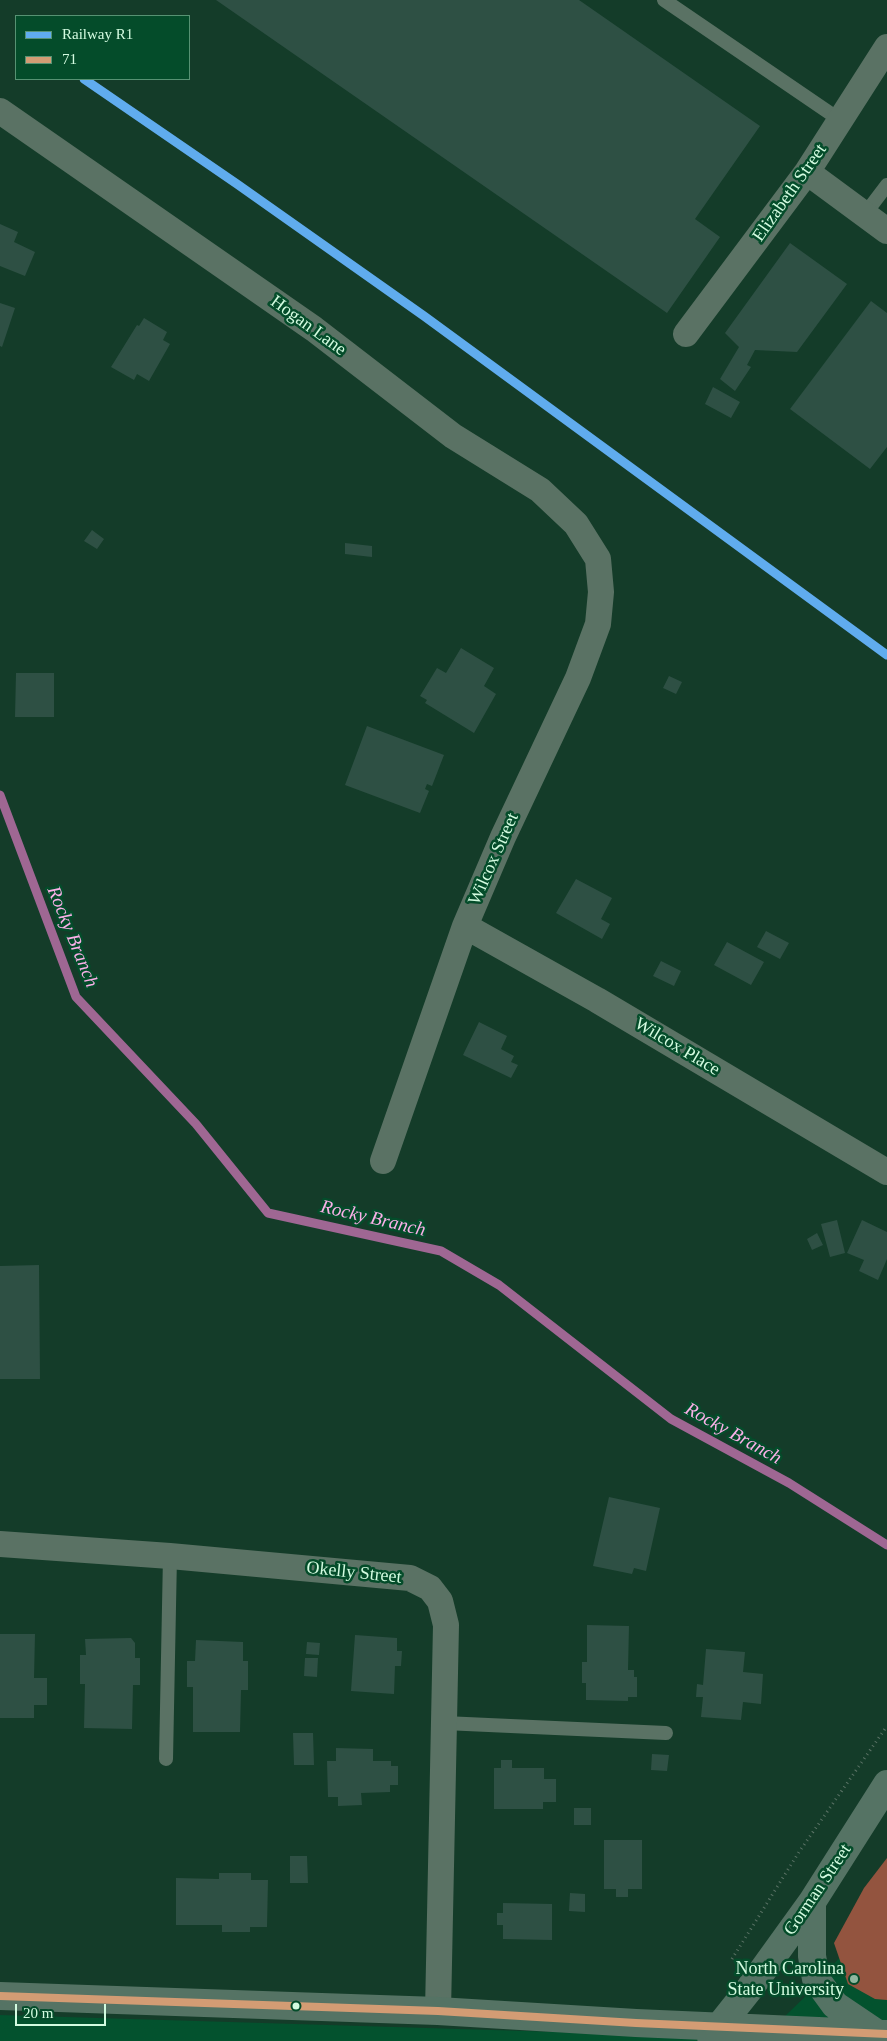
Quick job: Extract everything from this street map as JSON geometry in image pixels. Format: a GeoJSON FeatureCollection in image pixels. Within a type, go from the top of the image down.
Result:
{"type":"FeatureCollection","features":[{"type":"Feature","properties":{"kind":"street","name":"Elizabeth Street"},"geometry":{"type":"LineString","coordinates":[[686,334],[807,172],[887,47]]}},
{"type":"Feature","properties":{"kind":"street","name":"Hogan Lane"},"geometry":{"type":"LineString","coordinates":[[0,111],[314,329],[453,436],[540,490],[576,524],[598,559]]}},
{"type":"Feature","properties":{"kind":"street"},"geometry":{"type":"LineString","coordinates":[[807,172],[887,231]]}},
{"type":"Feature","properties":{"kind":"street","name":"Wilcox Street"},"geometry":{"type":"LineString","coordinates":[[383,1161],[465,926],[503,837],[578,678],[598,624],[601,592],[598,559]]}},
{"type":"Feature","properties":{"kind":"street","name":"Wilcox Place"},"geometry":{"type":"LineString","coordinates":[[465,926],[597,1000],[887,1172]]}},
{"type":"Feature","properties":{"kind":"street","name":"Okelly Street"},"geometry":{"type":"LineString","coordinates":[[0,1544],[170,1556],[410,1578],[430,1588],[440,1601],[446,1625],[438,2011]]}},
{"type":"Feature","properties":{"kind":"street","name":"Gorman Street"},"geometry":{"type":"LineString","coordinates":[[714,2034],[812,1902],[887,1784]]}},
{"type":"Feature","properties":{"kind":"street"},"geometry":{"type":"LineString","coordinates":[[812,1902],[812,1956],[816,1979],[835,2004],[883,2034]]}},
{"type":"Feature","properties":{"kind":"street"},"geometry":{"type":"LineString","coordinates":[[0,1996],[438,2011],[714,2034],[883,2034]]}},
{"type":"Feature","properties":{"kind":"lane"},"geometry":{"type":"LineString","coordinates":[[664,0],[840,120]]}},
{"type":"Feature","properties":{"kind":"lane"},"geometry":{"type":"LineString","coordinates":[[865,214],[887,185]]}},
{"type":"Feature","properties":{"kind":"lane"},"geometry":{"type":"LineString","coordinates":[[166,1759],[170,1556]]}},
{"type":"Feature","properties":{"kind":"lane"},"geometry":{"type":"LineString","coordinates":[[444,1722],[666,1733]]}},
{"type":"Feature","properties":{"kind":"path"},"geometry":{"type":"LineString","coordinates":[[729,1964],[799,1852],[887,1726]]}},
{"type":"Feature","properties":{"kind":"shaded area"},"geometry":{"type":"Polygon","coordinates":[[[887,1858],[887,2000],[875,1999],[848,1984],[834,1943],[864,1888],[887,1858]]]}},
{"type":"Feature","properties":{"kind":"shaded area","name":"North Carolina State University"},"geometry":{"type":"Polygon","coordinates":[[[887,1902],[887,2041],[0,2041],[0,2015],[755,2038],[783,2018],[810,1992],[887,1902]]]}},
{"type":"Feature","properties":{"kind":"building"},"geometry":{"type":"Polygon","coordinates":[[[216,0],[579,0],[760,126],[695,219],[720,237],[667,313],[216,0]]]}},
{"type":"Feature","properties":{"kind":"building"},"geometry":{"type":"Polygon","coordinates":[[[0,224],[18,232],[14,242],[35,252],[25,276],[0,266],[0,224]]]}},
{"type":"Feature","properties":{"kind":"building"},"geometry":{"type":"Polygon","coordinates":[[[790,243],[847,284],[797,352],[755,350],[747,365],[751,367],[735,391],[720,379],[739,347],[725,333],[790,243]]]}},
{"type":"Feature","properties":{"kind":"building"},"geometry":{"type":"Polygon","coordinates":[[[871,301],[887,313],[887,447],[870,469],[790,409],[871,301]]]}},
{"type":"Feature","properties":{"kind":"building"},"geometry":{"type":"Polygon","coordinates":[[[0,303],[15,308],[2,347],[0,346],[0,303]]]}},
{"type":"Feature","properties":{"kind":"building"},"geometry":{"type":"Polygon","coordinates":[[[144,318],[167,332],[163,340],[170,344],[149,381],[137,374],[134,380],[111,367],[137,325],[139,326],[144,318]]]}},
{"type":"Feature","properties":{"kind":"building"},"geometry":{"type":"Polygon","coordinates":[[[713,387],[740,402],[731,418],[705,404],[713,387]]]}},
{"type":"Feature","properties":{"kind":"building"},"geometry":{"type":"Polygon","coordinates":[[[92,530],[104,539],[97,549],[84,541],[92,530]]]}},
{"type":"Feature","properties":{"kind":"building"},"geometry":{"type":"Polygon","coordinates":[[[345,543],[372,546],[372,557],[345,554],[345,543]]]}},
{"type":"Feature","properties":{"kind":"building"},"geometry":{"type":"Polygon","coordinates":[[[461,648],[494,668],[484,686],[496,694],[474,733],[425,703],[427,700],[420,696],[437,668],[446,673],[461,648]]]}},
{"type":"Feature","properties":{"kind":"building"},"geometry":{"type":"Polygon","coordinates":[[[16,673],[54,673],[54,717],[15,717],[16,673]]]}},
{"type":"Feature","properties":{"kind":"building"},"geometry":{"type":"Polygon","coordinates":[[[669,676],[682,682],[676,694],[663,688],[669,676]]]}},
{"type":"Feature","properties":{"kind":"building"},"geometry":{"type":"Polygon","coordinates":[[[367,726],[444,755],[432,786],[427,784],[425,789],[429,791],[420,813],[345,785],[367,726]]]}},
{"type":"Feature","properties":{"kind":"building"},"geometry":{"type":"Polygon","coordinates":[[[576,879],[612,898],[601,919],[610,924],[602,939],[556,913],[576,879]]]}},
{"type":"Feature","properties":{"kind":"building"},"geometry":{"type":"Polygon","coordinates":[[[766,931],[789,943],[780,959],[757,947],[766,931]]]}},
{"type":"Feature","properties":{"kind":"building"},"geometry":{"type":"Polygon","coordinates":[[[727,942],[764,962],[751,985],[714,965],[727,942]]]}},
{"type":"Feature","properties":{"kind":"building"},"geometry":{"type":"Polygon","coordinates":[[[661,961],[681,971],[674,986],[653,976],[661,961]]]}},
{"type":"Feature","properties":{"kind":"building"},"geometry":{"type":"Polygon","coordinates":[[[479,1022],[507,1036],[501,1049],[514,1056],[511,1062],[518,1065],[511,1078],[463,1055],[479,1022]]]}},
{"type":"Feature","properties":{"kind":"building"},"geometry":{"type":"Polygon","coordinates":[[[837,1220],[845,1253],[830,1257],[821,1224],[837,1220]]]}},
{"type":"Feature","properties":{"kind":"building"},"geometry":{"type":"Polygon","coordinates":[[[862,1220],[887,1232],[887,1259],[878,1280],[859,1271],[864,1260],[847,1253],[862,1220]]]}},
{"type":"Feature","properties":{"kind":"building"},"geometry":{"type":"Polygon","coordinates":[[[817,1233],[823,1245],[812,1250],[807,1239],[817,1233]]]}},
{"type":"Feature","properties":{"kind":"building"},"geometry":{"type":"Polygon","coordinates":[[[39,1265],[40,1379],[0,1379],[0,1266],[39,1265]]]}},
{"type":"Feature","properties":{"kind":"building"},"geometry":{"type":"Polygon","coordinates":[[[609,1497],[660,1508],[646,1571],[634,1568],[632,1574],[593,1566],[609,1497]]]}},
{"type":"Feature","properties":{"kind":"building"},"geometry":{"type":"Polygon","coordinates":[[[587,1625],[629,1626],[628,1670],[634,1670],[634,1677],[637,1677],[637,1697],[628,1697],[628,1701],[586,1700],[586,1683],[582,1683],[582,1662],[587,1662],[587,1625]]]}},
{"type":"Feature","properties":{"kind":"building"},"geometry":{"type":"Polygon","coordinates":[[[0,1634],[35,1634],[34,1678],[47,1678],[47,1705],[34,1705],[34,1718],[0,1718],[0,1634]]]}},
{"type":"Feature","properties":{"kind":"building"},"geometry":{"type":"Polygon","coordinates":[[[355,1635],[397,1638],[397,1651],[402,1651],[401,1666],[395,1666],[394,1694],[351,1691],[355,1635]]]}},
{"type":"Feature","properties":{"kind":"building"},"geometry":{"type":"Polygon","coordinates":[[[131,1638],[135,1643],[135,1658],[140,1658],[140,1685],[133,1685],[132,1729],[84,1728],[85,1684],[80,1684],[80,1655],[86,1655],[85,1639],[131,1638]]]}},
{"type":"Feature","properties":{"kind":"building"},"geometry":{"type":"Polygon","coordinates":[[[196,1640],[243,1642],[243,1661],[248,1661],[248,1690],[241,1690],[240,1732],[193,1732],[193,1687],[187,1687],[187,1661],[195,1661],[196,1640]]]}},
{"type":"Feature","properties":{"kind":"building"},"geometry":{"type":"Polygon","coordinates":[[[307,1642],[320,1643],[319,1655],[306,1654],[307,1642]]]}},
{"type":"Feature","properties":{"kind":"building"},"geometry":{"type":"Polygon","coordinates":[[[706,1649],[745,1652],[743,1672],[763,1674],[761,1704],[743,1702],[741,1720],[701,1717],[703,1697],[696,1697],[697,1684],[703,1685],[706,1649]]]}},
{"type":"Feature","properties":{"kind":"building"},"geometry":{"type":"Polygon","coordinates":[[[305,1658],[318,1658],[317,1677],[304,1676],[305,1658]]]}},
{"type":"Feature","properties":{"kind":"building"},"geometry":{"type":"Polygon","coordinates":[[[293,1733],[313,1733],[314,1765],[294,1765],[293,1733]]]}},
{"type":"Feature","properties":{"kind":"building"},"geometry":{"type":"Polygon","coordinates":[[[336,1748],[373,1749],[373,1761],[391,1761],[391,1766],[398,1766],[398,1785],[390,1785],[390,1792],[361,1793],[362,1805],[338,1806],[338,1797],[328,1797],[327,1761],[336,1761],[336,1748]]]}},
{"type":"Feature","properties":{"kind":"building"},"geometry":{"type":"Polygon","coordinates":[[[652,1754],[669,1755],[667,1771],[651,1770],[652,1754]]]}},
{"type":"Feature","properties":{"kind":"building"},"geometry":{"type":"Polygon","coordinates":[[[501,1760],[512,1760],[512,1768],[544,1768],[544,1779],[556,1779],[556,1802],[543,1802],[543,1809],[494,1809],[494,1768],[501,1768],[501,1760]]]}},
{"type":"Feature","properties":{"kind":"building"},"geometry":{"type":"Polygon","coordinates":[[[574,1808],[591,1808],[591,1825],[574,1825],[574,1808]]]}},
{"type":"Feature","properties":{"kind":"building"},"geometry":{"type":"Polygon","coordinates":[[[604,1840],[642,1840],[642,1889],[628,1889],[628,1897],[616,1897],[616,1889],[604,1889],[604,1840]]]}},
{"type":"Feature","properties":{"kind":"building"},"geometry":{"type":"Polygon","coordinates":[[[290,1856],[307,1856],[308,1883],[290,1883],[290,1856]]]}},
{"type":"Feature","properties":{"kind":"building"},"geometry":{"type":"Polygon","coordinates":[[[219,1873],[251,1873],[251,1880],[268,1880],[267,1927],[250,1927],[250,1932],[222,1932],[222,1925],[176,1925],[176,1878],[219,1879],[219,1873]]]}},
{"type":"Feature","properties":{"kind":"building"},"geometry":{"type":"Polygon","coordinates":[[[570,1893],[585,1894],[585,1912],[569,1911],[570,1893]]]}},
{"type":"Feature","properties":{"kind":"building"},"geometry":{"type":"Polygon","coordinates":[[[503,1903],[552,1904],[552,1940],[503,1939],[503,1925],[497,1925],[497,1913],[503,1913],[503,1903]]]}},
{"type":"Feature","properties":{"kind":"waterway","name":"Rocky Branch"},"geometry":{"type":"LineString","coordinates":[[0,795],[76,997],[196,1124],[268,1213],[441,1251],[499,1285],[671,1419],[789,1483],[887,1545]]}},
{"type":"Feature","properties":{"kind":"rail line","name":"R1"},"geometry":{"type":"LineString","coordinates":[[85,80],[424,316],[887,655]]}},
{"type":"Feature","properties":{"kind":"transit line","name":"71"},"geometry":{"type":"LineString","coordinates":[[0,1996],[438,2011],[636,2023],[887,2034]]}},
{"type":"Feature","properties":{"kind":"place","name":"North Carolina State University"},"geometry":{"type":"Point","coordinates":[854,1979]}}]}
